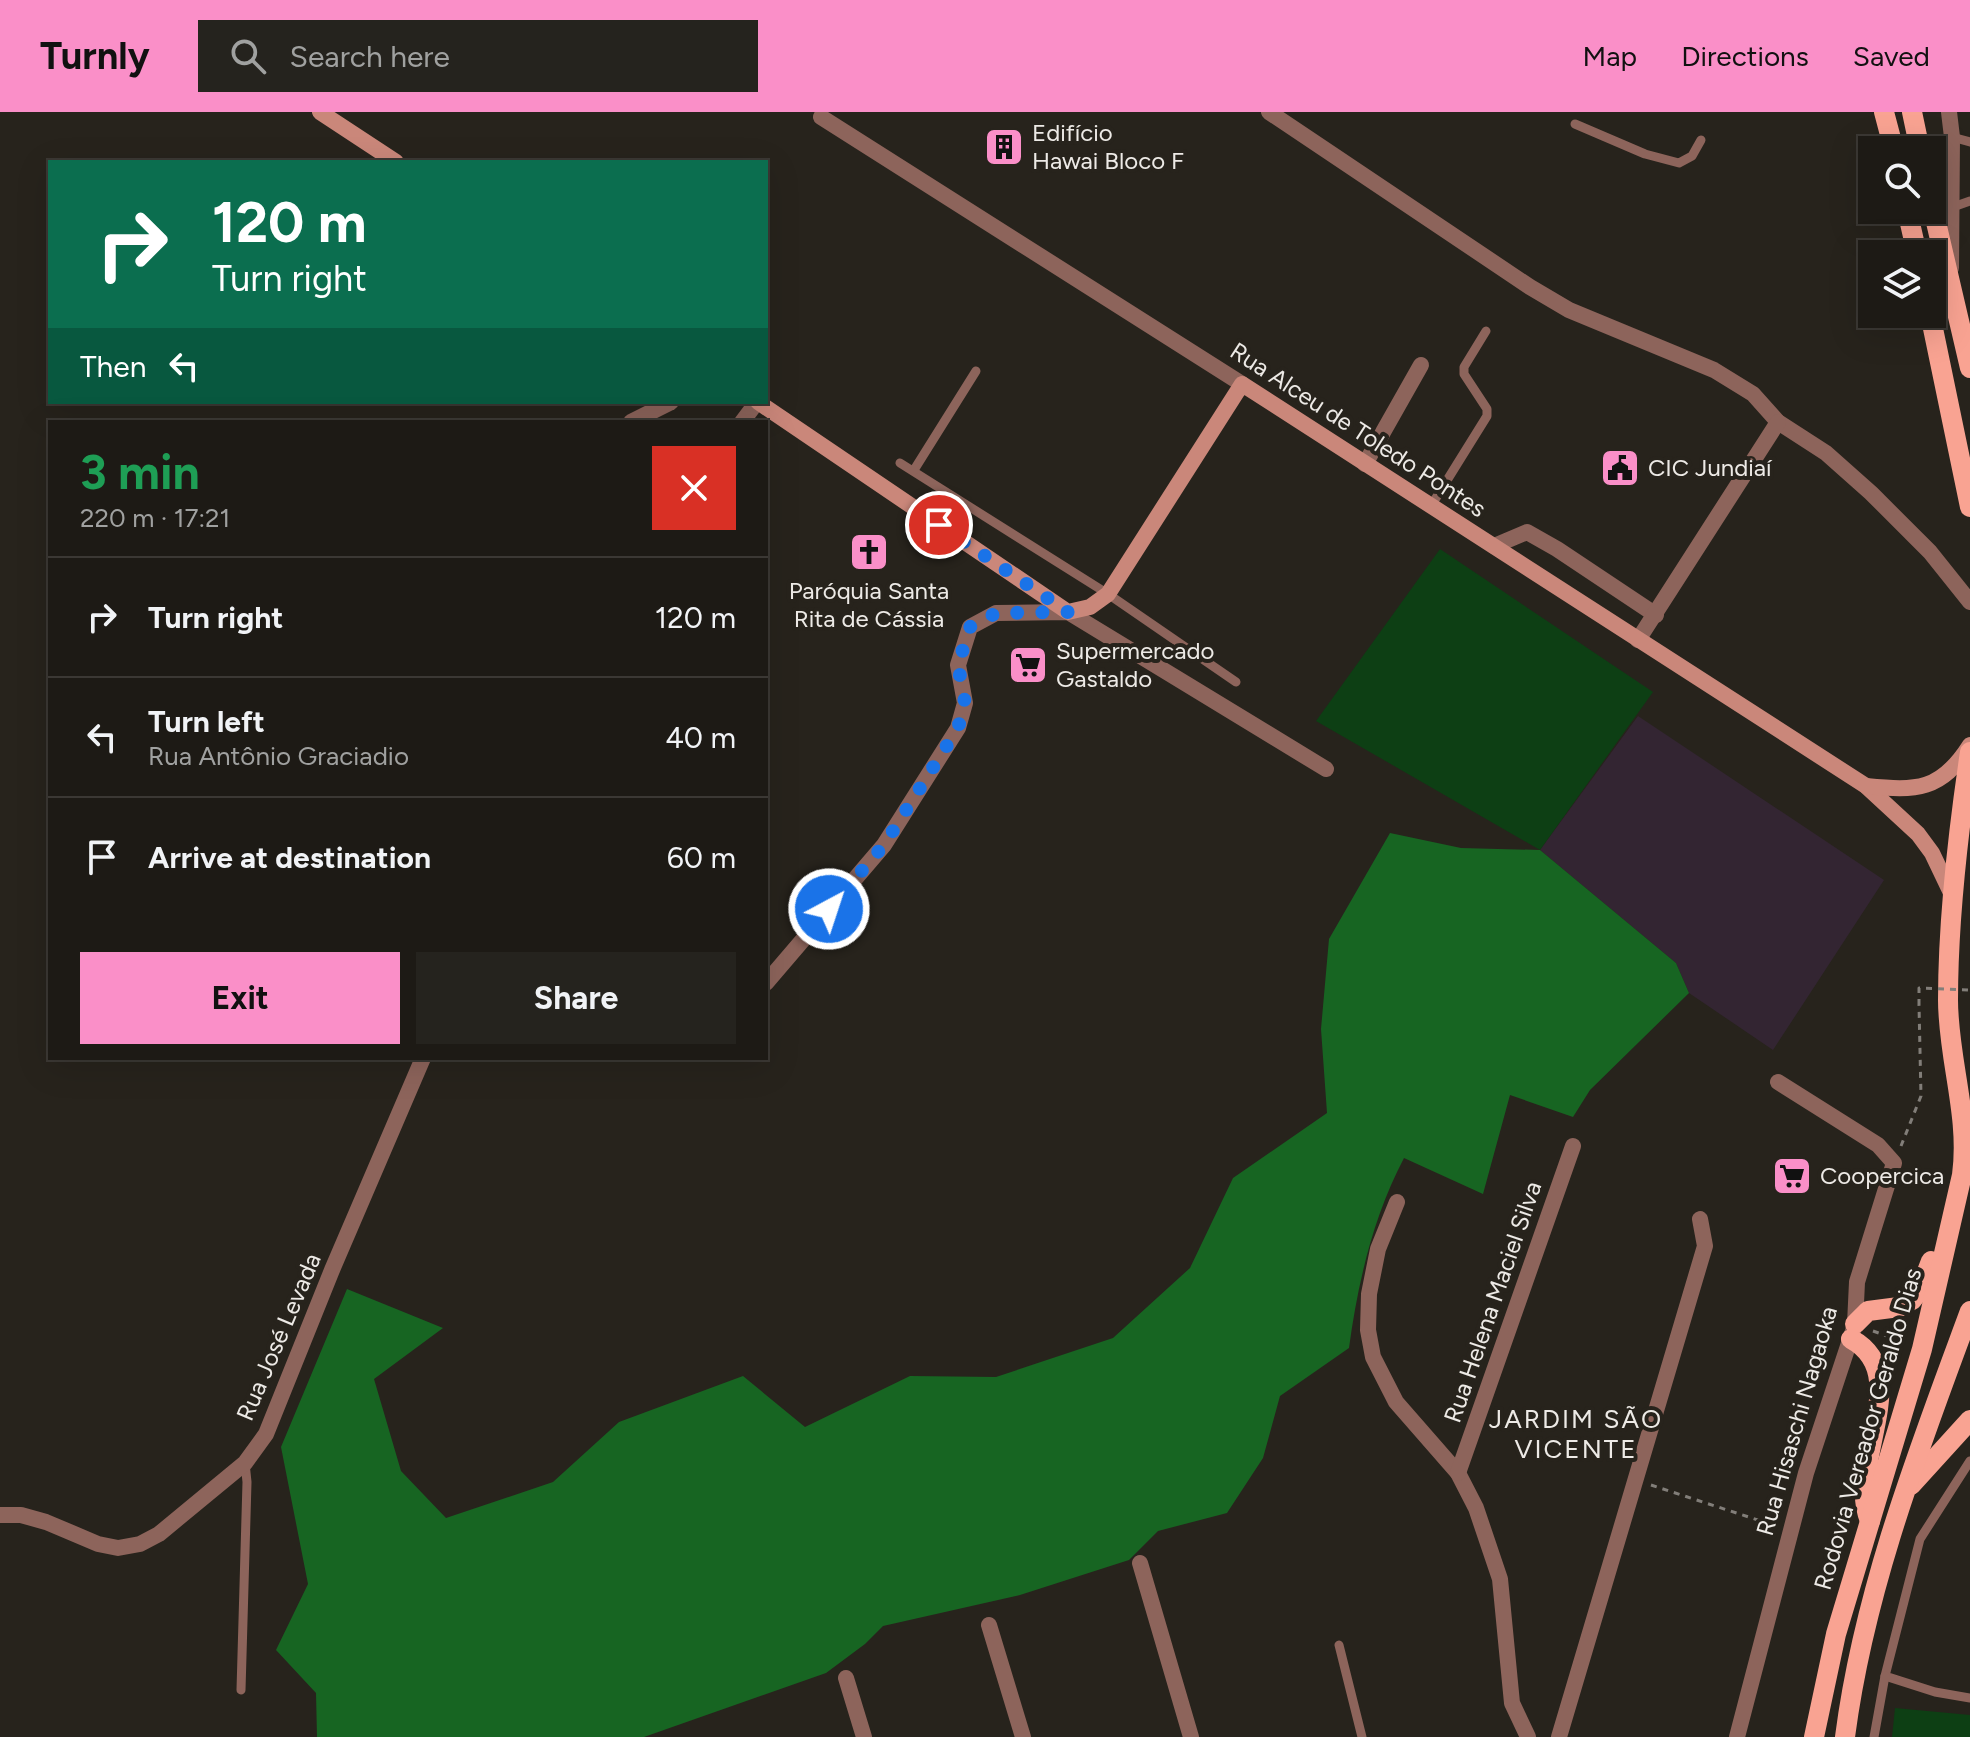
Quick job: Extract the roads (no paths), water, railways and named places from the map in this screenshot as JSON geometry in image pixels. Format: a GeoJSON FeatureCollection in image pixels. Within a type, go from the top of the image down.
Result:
{"type":"FeatureCollection","features":[{"type":"Feature","properties":{"kind":"main road"},"geometry":{"type":"LineString","coordinates":[[320,112],[393,160]]}},
{"type":"Feature","properties":{"kind":"main road"},"geometry":{"type":"LineString","coordinates":[[1884,112],[1890,136]]}},
{"type":"Feature","properties":{"kind":"main road"},"geometry":{"type":"LineString","coordinates":[[1912,112],[1917,136]]}},
{"type":"Feature","properties":{"kind":"main road"},"geometry":{"type":"LineString","coordinates":[[1936,224],[1970,368]]}},
{"type":"Feature","properties":{"kind":"main road"},"geometry":{"type":"LineString","coordinates":[[1933,328],[1970,507]]}},
{"type":"Feature","properties":{"kind":"main road"},"geometry":{"type":"LineString","coordinates":[[761,404],[1068,612],[1090,607],[1108,594],[1242,384]]}},
{"type":"Feature","properties":{"kind":"main road","name":"Rua Alceu de Toledo Pontes"},"geometry":{"type":"LineString","coordinates":[[1242,384],[1866,786],[1918,834],[1932,853],[1954,898]]}},
{"type":"Feature","properties":{"kind":"main road","name":"Rua Alceu de Toledo Pontes"},"geometry":{"type":"LineString","coordinates":[[1866,786],[1917,789],[1934,783],[1949,774],[1970,745]]}},
{"type":"Feature","properties":{"kind":"main road","name":"Rodovia Vereador Geraldo Dias"},"geometry":{"type":"LineString","coordinates":[[1814,1737],[1836,1634],[1922,1349],[1947,1234],[1966,1183],[1968,1150],[1948,1002],[1961,818],[1970,752]]}},
{"type":"Feature","properties":{"kind":"main road"},"geometry":{"type":"LineString","coordinates":[[1871,1523],[1864,1506],[1863,1484],[1880,1399],[1879,1376],[1873,1360],[1853,1332],[1868,1311],[1899,1307],[1912,1300],[1920,1290],[1933,1254],[1947,1234]]}},
{"type":"Feature","properties":{"kind":"main road"},"geometry":{"type":"LineString","coordinates":[[1845,1737],[1852,1688],[1905,1491],[1970,1311]]}},
{"type":"Feature","properties":{"kind":"main road"},"geometry":{"type":"LineString","coordinates":[[1905,1491],[1970,1420]]}},
{"type":"Feature","properties":{"kind":"street"},"geometry":{"type":"LineString","coordinates":[[1269,112],[1569,310],[1714,370],[1753,394],[1778,422],[1826,453],[1871,493],[1930,552],[1970,602]]}},
{"type":"Feature","properties":{"kind":"street"},"geometry":{"type":"LineString","coordinates":[[1949,112],[1953,207],[1951,290]]}},
{"type":"Feature","properties":{"kind":"street","name":"Rua Alceu de Toledo Pontes"},"geometry":{"type":"LineString","coordinates":[[821,117],[1242,384]]}},
{"type":"Feature","properties":{"kind":"street"},"geometry":{"type":"LineString","coordinates":[[1365,464],[1421,365]]}},
{"type":"Feature","properties":{"kind":"street"},"geometry":{"type":"LineString","coordinates":[[635,420],[667,404]]}},
{"type":"Feature","properties":{"kind":"street"},"geometry":{"type":"LineString","coordinates":[[744,420],[756,404]]}},
{"type":"Feature","properties":{"kind":"street"},"geometry":{"type":"LineString","coordinates":[[1638,640],[1778,422]]}},
{"type":"Feature","properties":{"kind":"street"},"geometry":{"type":"LineString","coordinates":[[1494,546],[1527,532],[1656,615]]}},
{"type":"Feature","properties":{"kind":"street"},"geometry":{"type":"LineString","coordinates":[[769,973],[884,845],[958,728],[965,703],[958,665],[970,627],[996,613],[1068,612],[1326,769]]}},
{"type":"Feature","properties":{"kind":"street","name":"Rua José Levada"},"geometry":{"type":"LineString","coordinates":[[0,1515],[21,1515],[46,1522],[98,1544],[118,1548],[140,1544],[159,1534],[245,1463],[266,1434],[422,1060]]}},
{"type":"Feature","properties":{"kind":"street","name":"Rua Hisaschi Nagaoka"},"geometry":{"type":"LineString","coordinates":[[1737,1737],[1806,1473],[1853,1332],[1857,1282],[1894,1163],[1878,1145],[1778,1082]]}},
{"type":"Feature","properties":{"kind":"street","name":"Rua Helena Maciel Silva"},"geometry":{"type":"LineString","coordinates":[[1458,1473],[1573,1146]]}},
{"type":"Feature","properties":{"kind":"street"},"geometry":{"type":"LineString","coordinates":[[1397,1202],[1378,1249],[1369,1294],[1368,1330],[1373,1357],[1396,1402],[1458,1473],[1476,1508],[1500,1579],[1512,1703],[1528,1737]]}},
{"type":"Feature","properties":{"kind":"street"},"geometry":{"type":"LineString","coordinates":[[1559,1737],[1705,1246],[1700,1219]]}},
{"type":"Feature","properties":{"kind":"street"},"geometry":{"type":"LineString","coordinates":[[1140,1563],[1191,1737]]}},
{"type":"Feature","properties":{"kind":"street"},"geometry":{"type":"LineString","coordinates":[[989,1625],[1023,1737]]}},
{"type":"Feature","properties":{"kind":"street"},"geometry":{"type":"LineString","coordinates":[[846,1678],[864,1737]]}},
{"type":"Feature","properties":{"kind":"lane"},"geometry":{"type":"LineString","coordinates":[[1575,124],[1645,154],[1679,163],[1692,156],[1701,140]]}},
{"type":"Feature","properties":{"kind":"lane"},"geometry":{"type":"LineString","coordinates":[[1952,137],[1970,142]]}},
{"type":"Feature","properties":{"kind":"lane"},"geometry":{"type":"LineString","coordinates":[[1953,207],[1970,201]]}},
{"type":"Feature","properties":{"kind":"lane"},"geometry":{"type":"LineString","coordinates":[[1431,506],[1487,416],[1487,409],[1464,374],[1464,367],[1486,331]]}},
{"type":"Feature","properties":{"kind":"lane"},"geometry":{"type":"LineString","coordinates":[[914,470],[976,371]]}},
{"type":"Feature","properties":{"kind":"lane"},"geometry":{"type":"LineString","coordinates":[[900,463],[1108,594],[1236,682]]}},
{"type":"Feature","properties":{"kind":"lane"},"geometry":{"type":"LineString","coordinates":[[1874,1737],[1885,1676],[1920,1539],[1970,1461]]}},
{"type":"Feature","properties":{"kind":"lane"},"geometry":{"type":"LineString","coordinates":[[241,1690],[245,1463]]}},
{"type":"Feature","properties":{"kind":"lane"},"geometry":{"type":"LineString","coordinates":[[1339,1645],[1362,1737]]}},
{"type":"Feature","properties":{"kind":"lane"},"geometry":{"type":"LineString","coordinates":[[1885,1676],[1935,1692],[1970,1698]]}},
{"type":"Feature","properties":{"kind":"place","name":"Edifício Hawai Bloco F"},"geometry":{"type":"Point","coordinates":[1004,147]}},
{"type":"Feature","properties":{"kind":"place","name":"CIC Jundiaí"},"geometry":{"type":"Point","coordinates":[1620,468]}},
{"type":"Feature","properties":{"kind":"place","name":"Paróquia Santa Rita de Cássia"},"geometry":{"type":"Point","coordinates":[869,552]}},
{"type":"Feature","properties":{"kind":"place","name":"Supermercado Gastaldo"},"geometry":{"type":"Point","coordinates":[1028,665]}},
{"type":"Feature","properties":{"kind":"place","name":"Coopercica"},"geometry":{"type":"Point","coordinates":[1792,1176]}},
{"type":"Feature","properties":{"kind":"district","name":"JARDIM SÃO VICENTE"},"geometry":{"type":"Point","coordinates":[1576,1434]}}]}
